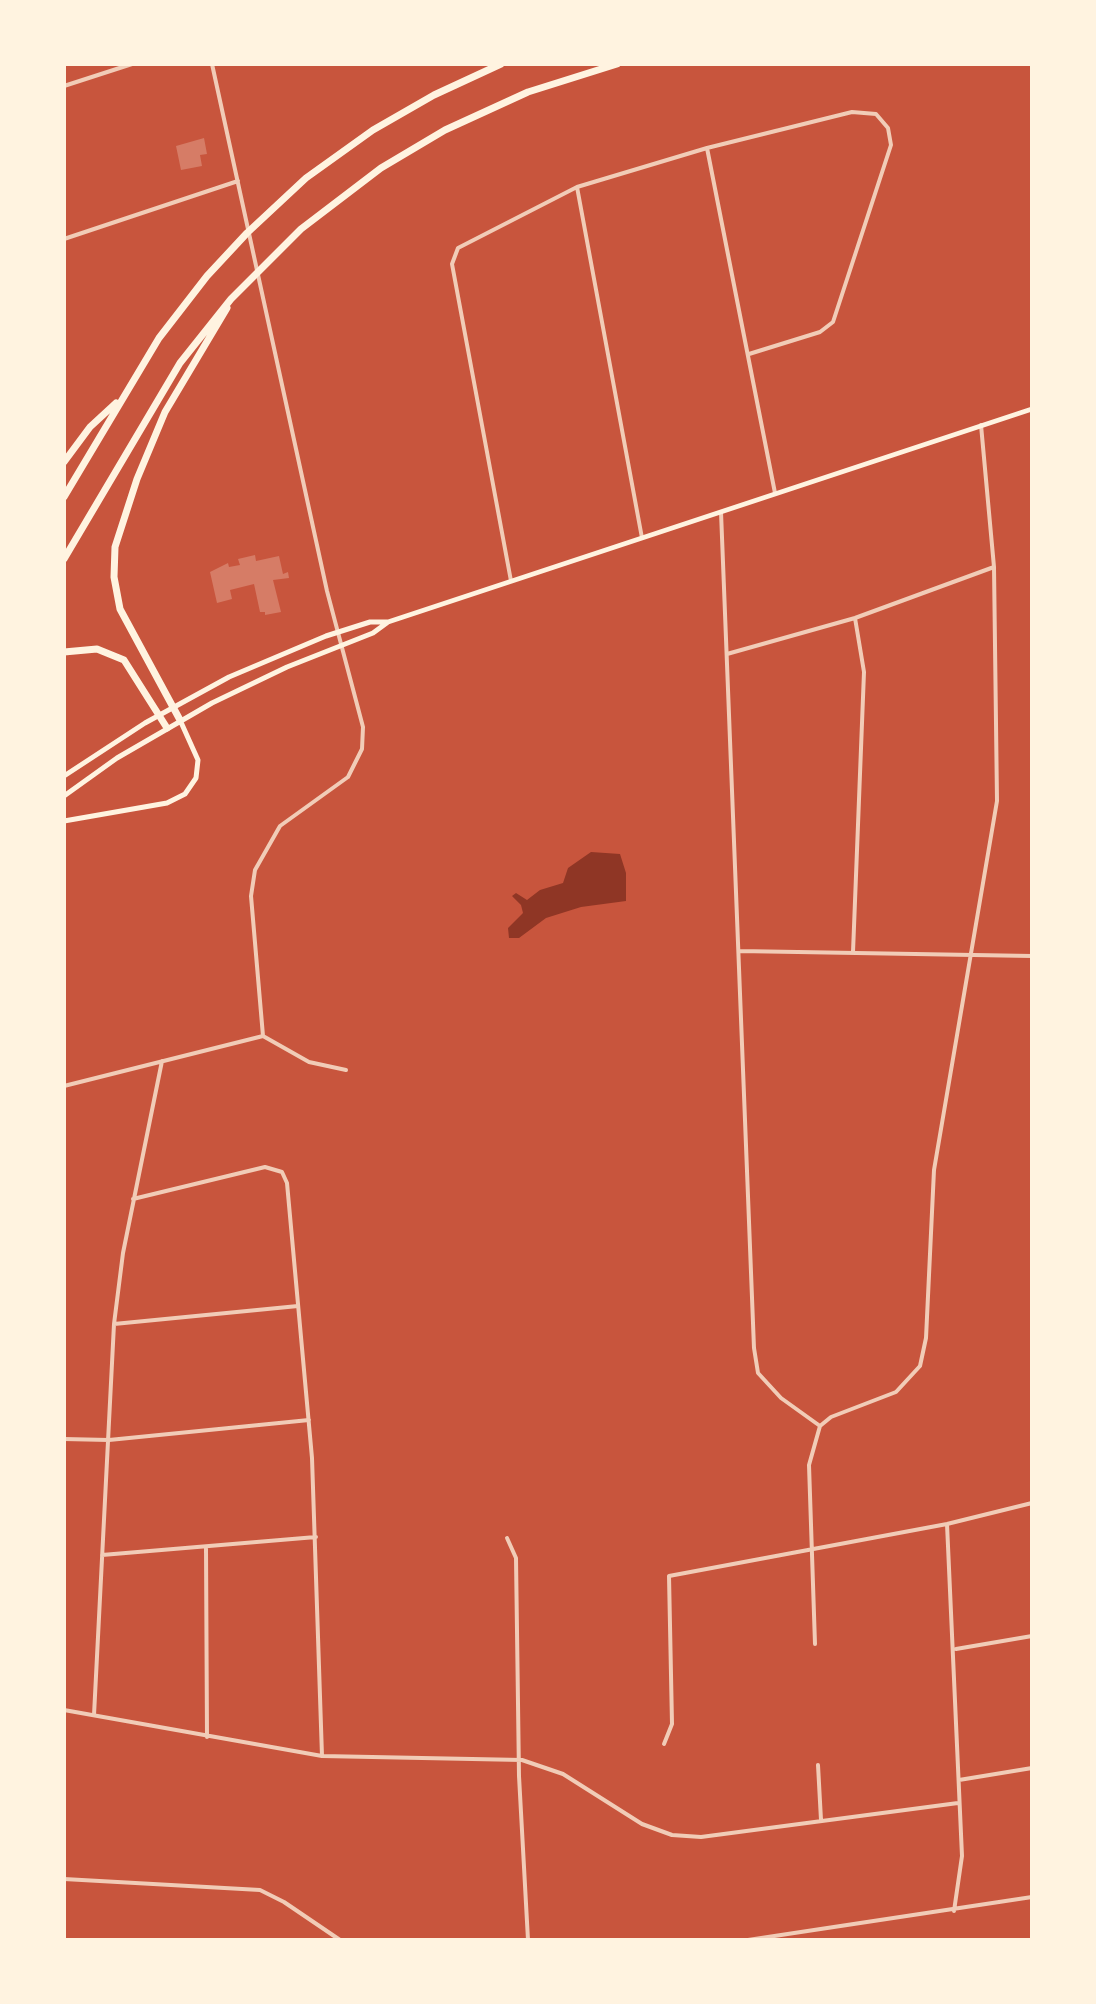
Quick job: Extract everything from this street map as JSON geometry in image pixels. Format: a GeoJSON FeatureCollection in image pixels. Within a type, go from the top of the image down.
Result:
{"type":"FeatureCollection","features":[{"type":"Feature","properties":{"kind":"highway"},"geometry":{"type":"LineString","coordinates":[[64,497],[121,399],[174,317],[260,220],[316,170],[373,130],[434,95],[501,64]]}},
{"type":"Feature","properties":{"kind":"highway"},"geometry":{"type":"LineString","coordinates":[[64,559],[160,393],[231,299],[269,259],[333,203],[426,140],[520,95],[617,64]]}},
{"type":"Feature","properties":{"kind":"highway"},"geometry":{"type":"LineString","coordinates":[[180,720],[120,609],[114,584],[115,547],[137,479],[165,412],[231,299]]}},
{"type":"Feature","properties":{"kind":"highway"},"geometry":{"type":"LineString","coordinates":[[64,462],[90,427],[121,399]]}},
{"type":"Feature","properties":{"kind":"highway"},"geometry":{"type":"LineString","coordinates":[[64,652],[91,649],[121,658],[134,670],[167,728]]}},
{"type":"Feature","properties":{"kind":"main road"},"geometry":{"type":"LineString","coordinates":[[64,796],[180,720],[252,683],[373,633],[388,622],[1032,409]]}},
{"type":"Feature","properties":{"kind":"main road"},"geometry":{"type":"LineString","coordinates":[[64,776],[159,715],[260,662],[337,632],[370,622],[388,622]]}},
{"type":"Feature","properties":{"kind":"main road"},"geometry":{"type":"LineString","coordinates":[[64,821],[167,803],[185,794],[196,778],[198,760],[180,720]]}},
{"type":"Feature","properties":{"kind":"street"},"geometry":{"type":"LineString","coordinates":[[64,86],[132,64]]}},
{"type":"Feature","properties":{"kind":"street"},"geometry":{"type":"LineString","coordinates":[[212,64],[340,646],[361,715],[362,749],[354,769],[340,785],[280,826],[255,870],[251,896],[263,1036]]}},
{"type":"Feature","properties":{"kind":"street"},"geometry":{"type":"LineString","coordinates":[[511,581],[452,259],[455,251],[577,187],[707,148],[859,111],[876,114],[891,133],[889,154],[833,322],[820,332],[749,354]]}},
{"type":"Feature","properties":{"kind":"street"},"geometry":{"type":"LineString","coordinates":[[707,148],[775,493]]}},
{"type":"Feature","properties":{"kind":"street"},"geometry":{"type":"LineString","coordinates":[[64,239],[238,181]]}},
{"type":"Feature","properties":{"kind":"street"},"geometry":{"type":"LineString","coordinates":[[577,187],[642,538]]}},
{"type":"Feature","properties":{"kind":"street"},"geometry":{"type":"LineString","coordinates":[[64,274],[64,288]]}},
{"type":"Feature","properties":{"kind":"street"},"geometry":{"type":"LineString","coordinates":[[815,1644],[809,1465],[820,1426],[831,1417],[896,1392],[920,1366],[926,1338],[934,1170],[997,801],[994,567],[981,425]]}},
{"type":"Feature","properties":{"kind":"street"},"geometry":{"type":"LineString","coordinates":[[721,512],[747,1221],[756,1360],[758,1373],[781,1398],[820,1426]]}},
{"type":"Feature","properties":{"kind":"street"},"geometry":{"type":"LineString","coordinates":[[727,654],[855,618],[994,567]]}},
{"type":"Feature","properties":{"kind":"street"},"geometry":{"type":"LineString","coordinates":[[853,952],[864,672],[855,618]]}},
{"type":"Feature","properties":{"kind":"street"},"geometry":{"type":"LineString","coordinates":[[739,951],[1032,956]]}},
{"type":"Feature","properties":{"kind":"street"},"geometry":{"type":"LineString","coordinates":[[64,1086],[263,1036],[309,1062],[346,1070]]}},
{"type":"Feature","properties":{"kind":"street"},"geometry":{"type":"LineString","coordinates":[[94,1715],[114,1324],[133,1199],[162,1061]]}},
{"type":"Feature","properties":{"kind":"street"},"geometry":{"type":"LineString","coordinates":[[133,1199],[265,1167],[282,1172],[287,1183],[309,1420],[316,1537],[322,1756]]}},
{"type":"Feature","properties":{"kind":"street"},"geometry":{"type":"LineString","coordinates":[[114,1324],[298,1306]]}},
{"type":"Feature","properties":{"kind":"street"},"geometry":{"type":"LineString","coordinates":[[64,1439],[109,1440],[309,1420]]}},
{"type":"Feature","properties":{"kind":"street"},"geometry":{"type":"LineString","coordinates":[[664,1744],[672,1724],[669,1576],[947,1524],[1032,1503]]}},
{"type":"Feature","properties":{"kind":"street"},"geometry":{"type":"LineString","coordinates":[[947,1524],[962,1856],[954,1911]]}},
{"type":"Feature","properties":{"kind":"street"},"geometry":{"type":"LineString","coordinates":[[102,1555],[316,1537]]}},
{"type":"Feature","properties":{"kind":"street"},"geometry":{"type":"LineString","coordinates":[[507,1538],[516,1558],[522,1760],[519,1776],[528,1940]]}},
{"type":"Feature","properties":{"kind":"street"},"geometry":{"type":"LineString","coordinates":[[206,1547],[207,1737]]}},
{"type":"Feature","properties":{"kind":"street"},"geometry":{"type":"LineString","coordinates":[[955,1649],[1032,1636]]}},
{"type":"Feature","properties":{"kind":"street"},"geometry":{"type":"LineString","coordinates":[[64,1710],[322,1756],[522,1760],[563,1774],[642,1824],[672,1835],[701,1837],[958,1803]]}},
{"type":"Feature","properties":{"kind":"street"},"geometry":{"type":"LineString","coordinates":[[818,1765],[821,1820]]}},
{"type":"Feature","properties":{"kind":"street"},"geometry":{"type":"LineString","coordinates":[[959,1780],[1032,1768]]}},
{"type":"Feature","properties":{"kind":"street"},"geometry":{"type":"LineString","coordinates":[[64,1879],[260,1890],[284,1902],[340,1940]]}},
{"type":"Feature","properties":{"kind":"street"},"geometry":{"type":"LineString","coordinates":[[748,1940],[1032,1897]]}},
{"type":"Feature","properties":{"kind":"shaded area"},"geometry":{"type":"Polygon","coordinates":[[[591,852],[620,854],[626,873],[626,901],[581,907],[546,918],[519,938],[509,938],[508,928],[523,913],[521,905],[512,896],[516,893],[527,900],[540,890],[563,883],[568,868],[591,852]]]}},
{"type":"Feature","properties":{"kind":"building"},"geometry":{"type":"Polygon","coordinates":[[[204,138],[207,154],[200,155],[202,166],[181,170],[176,146],[204,138]]]}},
{"type":"Feature","properties":{"kind":"building"},"geometry":{"type":"Polygon","coordinates":[[[255,555],[256,561],[279,556],[283,574],[288,572],[289,578],[273,580],[281,612],[265,615],[265,612],[260,612],[254,584],[230,590],[232,599],[217,603],[210,572],[228,563],[229,567],[240,565],[238,559],[255,555]]]}}]}
